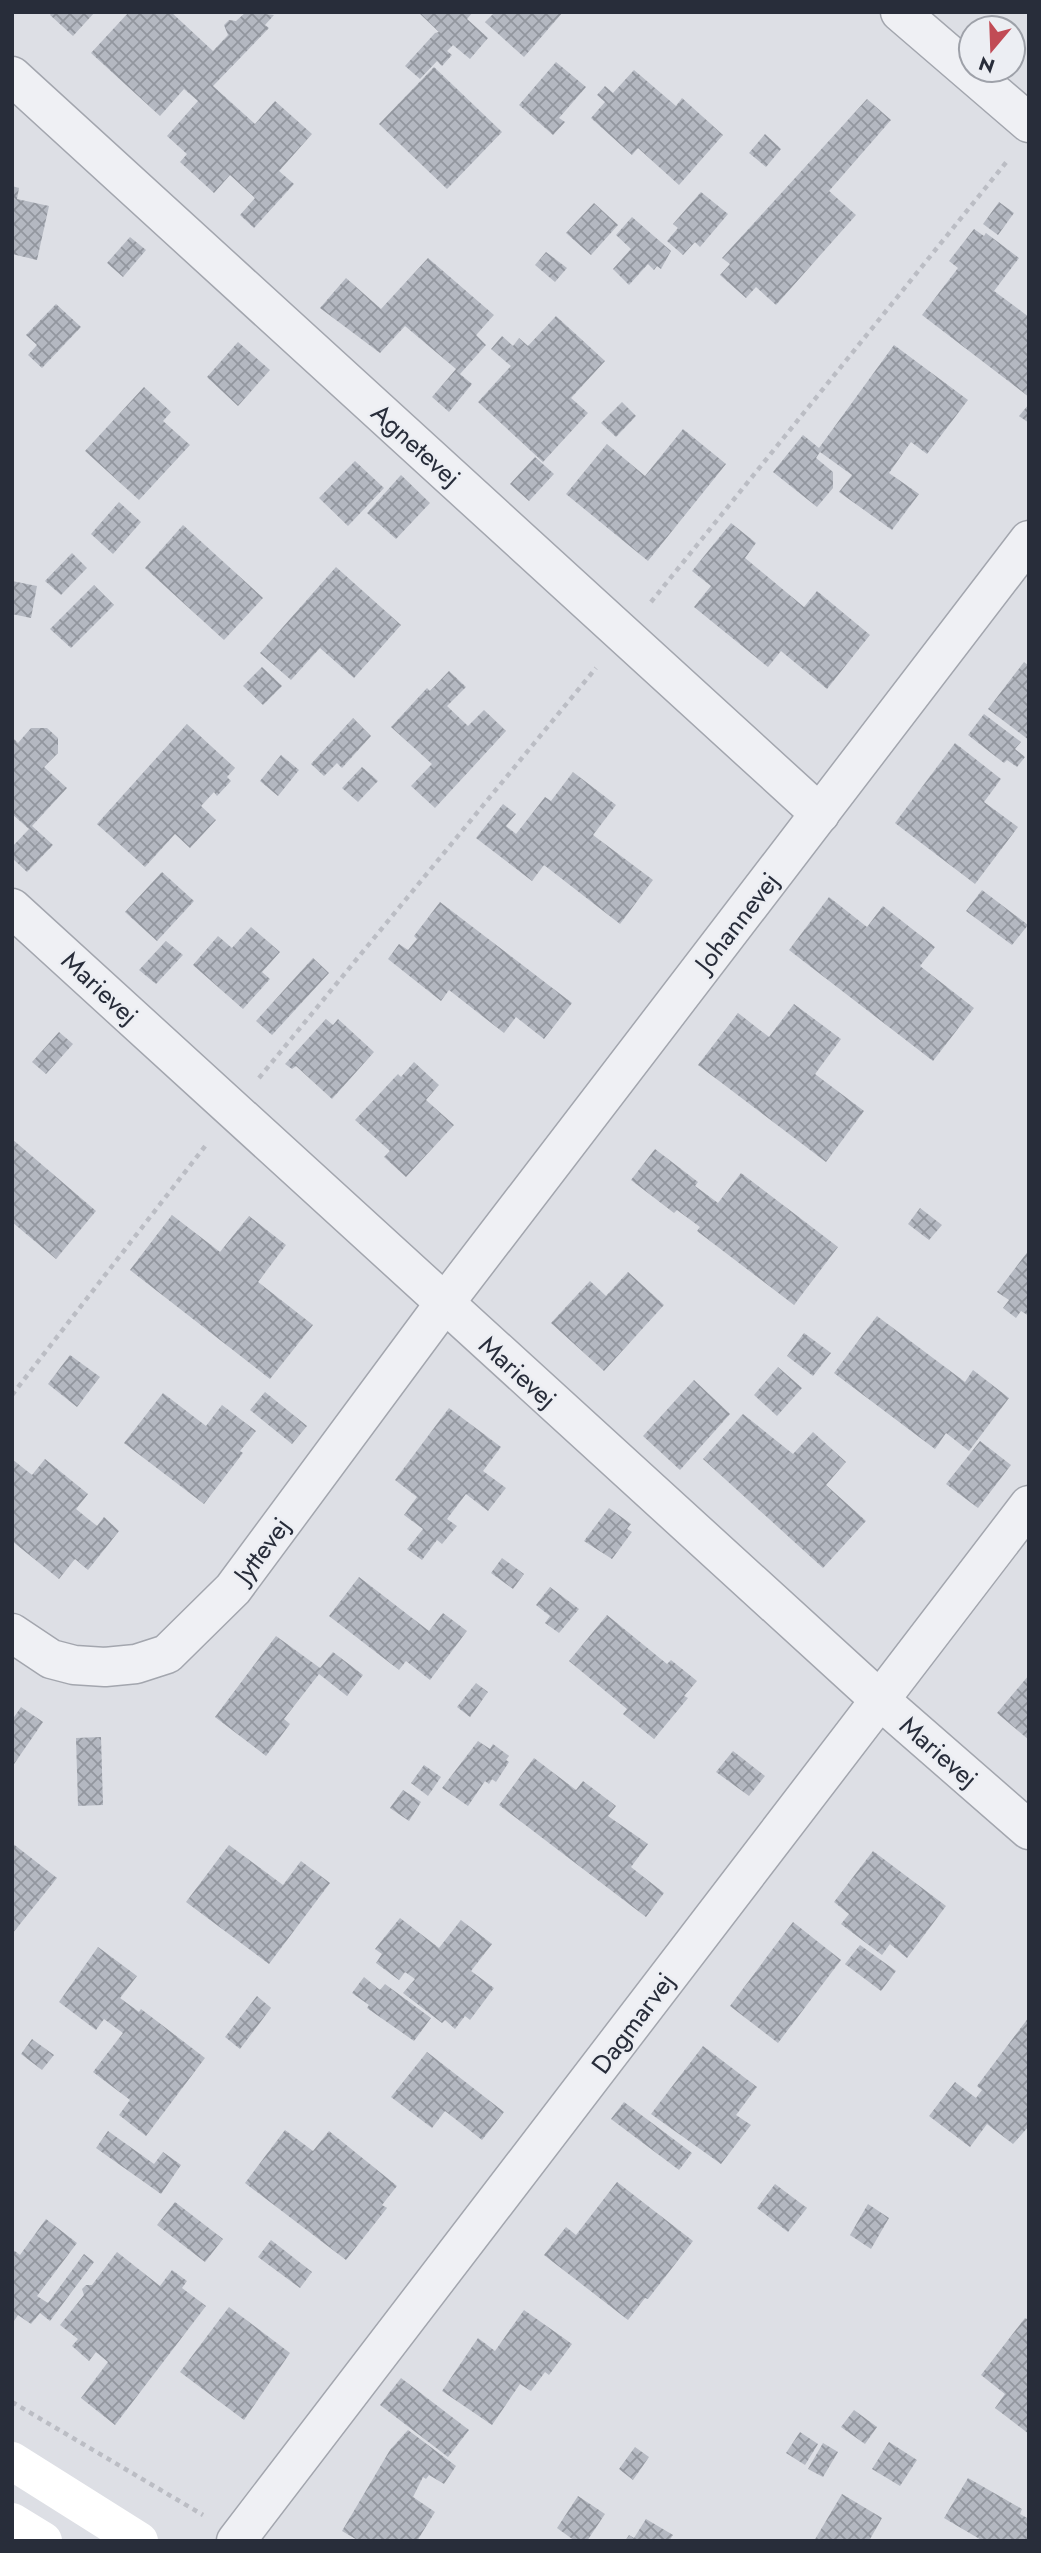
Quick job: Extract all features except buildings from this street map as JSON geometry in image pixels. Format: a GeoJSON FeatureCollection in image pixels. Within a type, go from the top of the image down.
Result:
{"type":"FeatureCollection","features":[{"type":"Feature","properties":{"kind":"main road"},"geometry":{"type":"LineString","coordinates":[[12,2461],[139,2541]]}},
{"type":"Feature","properties":{"kind":"main road"},"geometry":{"type":"LineString","coordinates":[[12,2522],[43,2541]]}},
{"type":"Feature","properties":{"kind":"street"},"geometry":{"type":"LineString","coordinates":[[900,12],[1022,137]]}},
{"type":"Feature","properties":{"kind":"street","name":"Agnetevej"},"geometry":{"type":"LineString","coordinates":[[12,76],[820,814]]}},
{"type":"Feature","properties":{"kind":"street","name":"Johannevej"},"geometry":{"type":"LineString","coordinates":[[444,1304],[1029,540]]}},
{"type":"Feature","properties":{"kind":"street","name":"Marievej"},"geometry":{"type":"LineString","coordinates":[[12,908],[880,1700],[1029,1830]]}},
{"type":"Feature","properties":{"kind":"street","name":"Jyttevej"},"geometry":{"type":"LineString","coordinates":[[12,1633],[51,1659],[74,1665],[105,1667],[136,1664],[167,1654],[233,1589],[444,1304]]}},
{"type":"Feature","properties":{"kind":"street","name":"Dagmarvej"},"geometry":{"type":"LineString","coordinates":[[238,2539],[1029,1505]]}},
{"type":"Feature","properties":{"kind":"path"},"geometry":{"type":"LineString","coordinates":[[12,1395],[233,1110],[624,635],[1022,137]]}},
{"type":"Feature","properties":{"kind":"path"},"geometry":{"type":"LineString","coordinates":[[12,2402],[238,2539]]}}]}
